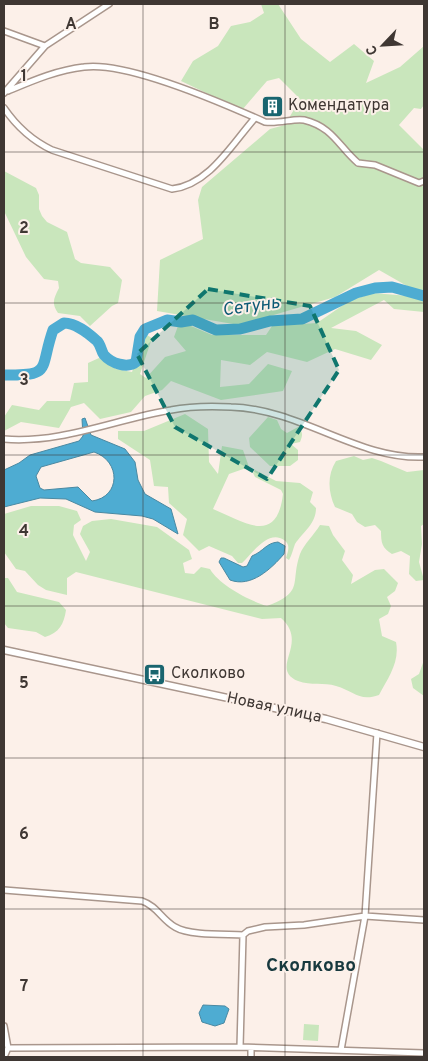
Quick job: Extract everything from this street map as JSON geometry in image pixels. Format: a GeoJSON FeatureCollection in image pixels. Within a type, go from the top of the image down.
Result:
{"type":"FeatureCollection","features":[{"type":"Feature","properties":{"kind":"street"},"geometry":{"type":"LineString","coordinates":[[6,92],[45,46],[108,4]]}},
{"type":"Feature","properties":{"kind":"street"},"geometry":{"type":"LineString","coordinates":[[4,31],[45,46]]}},
{"type":"Feature","properties":{"kind":"street"},"geometry":{"type":"LineString","coordinates":[[6,92],[40,78],[68,70],[85,66],[105,67],[143,76],[275,124],[304,120],[335,136],[358,164],[375,165],[419,183],[424,181]]}},
{"type":"Feature","properties":{"kind":"street"},"geometry":{"type":"LineString","coordinates":[[4,108],[24,133],[36,142],[89,162],[172,189],[189,185],[207,174],[255,118]]}},
{"type":"Feature","properties":{"kind":"street"},"geometry":{"type":"LineString","coordinates":[[4,439],[39,438],[77,432],[173,409],[208,407],[255,409],[298,420],[386,454],[424,457]]}},
{"type":"Feature","properties":{"kind":"street","name":"Новая улица"},"geometry":{"type":"LineString","coordinates":[[4,650],[326,719],[424,747]]}},
{"type":"Feature","properties":{"kind":"street"},"geometry":{"type":"LineString","coordinates":[[341,1050],[365,916],[377,733]]}},
{"type":"Feature","properties":{"kind":"street"},"geometry":{"type":"LineString","coordinates":[[4,890],[142,901],[154,906],[166,921],[184,931],[243,935],[248,931],[264,927],[304,926],[365,916],[424,920]]}},
{"type":"Feature","properties":{"kind":"street"},"geometry":{"type":"LineString","coordinates":[[240,1047],[243,935]]}},
{"type":"Feature","properties":{"kind":"street"},"geometry":{"type":"LineString","coordinates":[[4,1026],[8,1048],[4,1057]]}},
{"type":"Feature","properties":{"kind":"street"},"geometry":{"type":"LineString","coordinates":[[8,1048],[240,1047],[424,1053]]}},
{"type":"Feature","properties":{"kind":"street"},"geometry":{"type":"LineString","coordinates":[[251,1048],[251,1057]]}},
{"type":"Feature","properties":{"kind":"highlighted area"},"geometry":{"type":"Polygon","coordinates":[[[208,289],[310,306],[339,370],[267,479],[175,427],[137,354],[208,289]]]}},
{"type":"Feature","properties":{"kind":"green space"},"geometry":{"type":"Polygon","coordinates":[[[261,4],[278,4],[301,39],[330,62],[354,44],[374,61],[366,83],[400,67],[424,46],[424,105],[421,109],[414,108],[399,125],[424,150],[424,293],[407,286],[379,270],[335,297],[239,325],[157,311],[160,260],[203,239],[198,200],[202,187],[270,129],[285,125],[300,99],[279,78],[267,81],[242,110],[181,81],[193,61],[218,46],[231,26],[250,22],[264,13],[261,4]]]}},
{"type":"Feature","properties":{"kind":"green space"},"geometry":{"type":"Polygon","coordinates":[[[4,171],[36,188],[42,216],[47,222],[67,232],[75,259],[81,263],[110,267],[122,280],[118,303],[90,326],[80,316],[58,313],[54,303],[59,288],[58,281],[44,279],[26,257],[4,211],[4,171]]]}},
{"type":"Feature","properties":{"kind":"green space"},"geometry":{"type":"Polygon","coordinates":[[[373,293],[409,296],[424,300],[424,312],[394,309],[384,300],[331,328],[356,331],[382,345],[371,360],[335,349],[307,362],[267,352],[250,365],[221,360],[220,387],[249,384],[268,364],[292,371],[283,391],[221,400],[171,381],[162,390],[145,396],[131,412],[100,419],[84,403],[71,407],[59,428],[21,422],[4,431],[4,417],[12,405],[39,410],[47,401],[70,401],[74,383],[88,382],[88,363],[99,358],[116,369],[132,372],[145,334],[152,338],[140,374],[146,378],[165,357],[186,351],[174,337],[178,326],[191,326],[212,335],[266,335],[272,326],[317,323],[349,301],[373,293]]]}},
{"type":"Feature","properties":{"kind":"green space"},"geometry":{"type":"Polygon","coordinates":[[[185,414],[208,429],[209,462],[218,474],[222,446],[243,450],[249,467],[229,474],[213,509],[247,524],[257,526],[266,525],[274,520],[280,510],[283,494],[281,490],[255,477],[253,473],[255,470],[276,481],[300,483],[313,492],[310,502],[316,508],[314,519],[295,544],[289,560],[286,558],[288,544],[278,537],[266,540],[242,563],[238,563],[232,556],[209,546],[199,551],[183,535],[187,519],[169,503],[168,487],[154,486],[150,460],[118,439],[118,431],[144,431],[185,414]]]}},
{"type":"Feature","properties":{"kind":"green space"},"geometry":{"type":"Polygon","coordinates":[[[268,417],[277,420],[281,429],[287,433],[298,427],[302,432],[300,442],[291,444],[298,450],[298,460],[290,466],[270,466],[250,447],[249,438],[268,417]]]}},
{"type":"Feature","properties":{"kind":"green space"},"geometry":{"type":"Polygon","coordinates":[[[354,456],[363,460],[372,458],[407,472],[424,470],[424,524],[421,526],[422,544],[419,562],[424,580],[416,581],[409,574],[410,556],[401,551],[392,554],[386,550],[382,542],[381,531],[375,525],[365,527],[357,522],[352,514],[335,507],[330,484],[333,466],[336,461],[354,456]]]}},
{"type":"Feature","properties":{"kind":"green space"},"geometry":{"type":"Polygon","coordinates":[[[31,506],[59,506],[77,511],[81,520],[74,525],[73,535],[86,561],[90,552],[80,534],[83,526],[92,521],[111,519],[157,527],[189,550],[192,559],[183,563],[185,573],[194,574],[201,567],[210,569],[220,581],[235,592],[267,606],[279,601],[292,591],[297,564],[302,550],[320,525],[329,526],[345,551],[342,560],[353,575],[351,584],[375,570],[384,569],[398,583],[395,591],[387,597],[391,606],[388,614],[379,619],[382,636],[396,642],[395,663],[392,670],[379,695],[361,697],[336,686],[298,681],[290,676],[287,662],[292,637],[289,628],[281,618],[262,619],[76,572],[67,578],[67,595],[46,590],[38,585],[25,571],[16,569],[4,552],[4,514],[31,506]]]}},
{"type":"Feature","properties":{"kind":"green space"},"geometry":{"type":"Polygon","coordinates":[[[4,578],[8,578],[17,592],[59,602],[66,610],[62,624],[54,633],[45,637],[36,632],[8,628],[4,623],[4,578]]]}},
{"type":"Feature","properties":{"kind":"green space"},"geometry":{"type":"Polygon","coordinates":[[[424,660],[424,696],[413,688],[411,679],[419,674],[424,660]]]}},
{"type":"Feature","properties":{"kind":"green space"},"geometry":{"type":"Polygon","coordinates":[[[304,1024],[319,1025],[318,1041],[303,1040],[304,1024]]]}},
{"type":"Feature","properties":{"kind":"water"},"geometry":{"type":"Polygon","coordinates":[[[85,418],[91,435],[125,449],[135,462],[138,480],[145,494],[171,509],[178,534],[153,519],[142,516],[95,512],[66,499],[40,498],[4,507],[4,470],[30,455],[79,441],[83,436],[82,419],[85,418]],[[94,452],[41,467],[36,476],[40,488],[44,490],[78,487],[92,501],[102,498],[108,493],[114,478],[113,470],[103,457],[94,452]]]}},
{"type":"Feature","properties":{"kind":"water"},"geometry":{"type":"Polygon","coordinates":[[[278,542],[285,546],[284,554],[267,571],[253,579],[238,582],[230,580],[219,562],[221,558],[224,558],[243,567],[247,566],[252,556],[271,544],[278,542]]]}},
{"type":"Feature","properties":{"kind":"water"},"geometry":{"type":"Polygon","coordinates":[[[203,1005],[225,1006],[229,1009],[224,1023],[215,1026],[202,1022],[199,1013],[203,1005]]]}},
{"type":"Feature","properties":{"kind":"waterway","name":"Сетунь"},"geometry":{"type":"LineString","coordinates":[[4,375],[30,374],[42,368],[53,330],[64,323],[77,327],[90,335],[98,343],[104,355],[111,360],[119,364],[128,365],[136,362],[140,337],[145,329],[167,320],[181,322],[193,320],[216,330],[240,329],[270,321],[302,319],[356,293],[375,288],[392,287],[424,296]]}},
{"type":"Feature","properties":{"kind":"place","name":"Комендатура"},"geometry":{"type":"Point","coordinates":[272,106]}},
{"type":"Feature","properties":{"kind":"place","name":"Сколково"},"geometry":{"type":"Point","coordinates":[155,674]}},
{"type":"Feature","properties":{"kind":"district","name":"Сколково"},"geometry":{"type":"Point","coordinates":[311,966]}}]}
